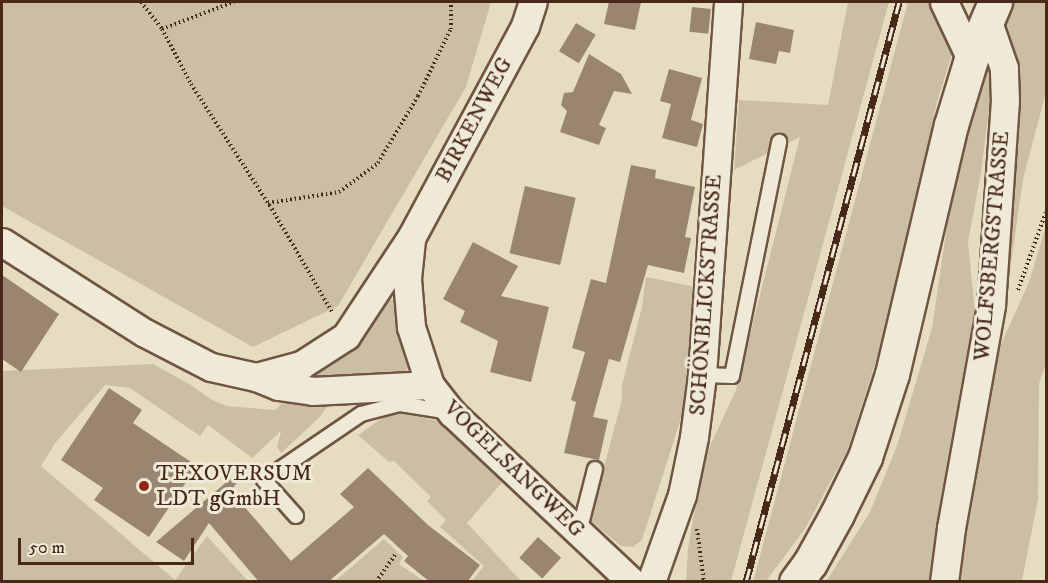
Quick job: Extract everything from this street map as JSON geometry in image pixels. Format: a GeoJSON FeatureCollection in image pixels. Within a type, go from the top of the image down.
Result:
{"type":"FeatureCollection","features":[{"type":"Feature","properties":{"kind":"main road"},"geometry":{"type":"LineString","coordinates":[[796,582],[831,524],[865,457],[892,374],[951,125],[971,59],[991,10]]}},
{"type":"Feature","properties":{"kind":"street","name":"BIRKENWEG"},"geometry":{"type":"LineString","coordinates":[[346,336],[412,236],[525,26],[533,2]]}},
{"type":"Feature","properties":{"kind":"street","name":"SCHÖNBLICKSTRASSE"},"geometry":{"type":"LineString","coordinates":[[651,582],[682,495],[694,437],[702,375],[728,2]]}},
{"type":"Feature","properties":{"kind":"street"},"geometry":{"type":"LineString","coordinates":[[944,3],[971,59]]}},
{"type":"Feature","properties":{"kind":"street","name":"WOLFSBERGSTRASSE"},"geometry":{"type":"LineString","coordinates":[[945,582],[951,528],[991,305],[1005,101],[1004,68],[991,10]]}},
{"type":"Feature","properties":{"kind":"street","name":"VOGELSANGWEG"},"geometry":{"type":"LineString","coordinates":[[412,236],[407,279],[411,327],[430,385],[452,413],[632,582]]}},
{"type":"Feature","properties":{"kind":"street"},"geometry":{"type":"LineString","coordinates":[[2,242],[156,339],[211,367],[255,377],[278,386],[312,391],[430,385]]}},
{"type":"Feature","properties":{"kind":"street"},"geometry":{"type":"LineString","coordinates":[[255,377],[301,365],[346,336]]}},
{"type":"Feature","properties":{"kind":"lane"},"geometry":{"type":"LineString","coordinates":[[702,375],[732,376],[779,142]]}},
{"type":"Feature","properties":{"kind":"lane"},"geometry":{"type":"LineString","coordinates":[[296,516],[264,480],[361,414],[400,404],[452,413]]}},
{"type":"Feature","properties":{"kind":"lane"},"geometry":{"type":"LineString","coordinates":[[579,532],[595,469]]}},
{"type":"Feature","properties":{"kind":"path"},"geometry":{"type":"LineString","coordinates":[[141,2],[162,29],[191,84],[268,203],[346,336]]}},
{"type":"Feature","properties":{"kind":"path"},"geometry":{"type":"LineString","coordinates":[[162,29],[234,2]]}},
{"type":"Feature","properties":{"kind":"path"},"geometry":{"type":"LineString","coordinates":[[268,203],[339,192],[378,163],[418,96],[451,29],[451,2]]}},
{"type":"Feature","properties":{"kind":"path"},"geometry":{"type":"LineString","coordinates":[[682,495],[694,502],[704,582]]}},
{"type":"Feature","properties":{"kind":"path"},"geometry":{"type":"LineString","coordinates":[[376,582],[396,553]]}},
{"type":"Feature","properties":{"kind":"shaded area"},"geometry":{"type":"Polygon","coordinates":[[[2,2],[491,2],[466,87],[338,306],[253,347],[2,206],[2,2]]]}},
{"type":"Feature","properties":{"kind":"shaded area"},"geometry":{"type":"Polygon","coordinates":[[[848,2],[889,2],[731,581],[686,582],[688,549],[703,461],[736,390],[800,137],[734,170],[739,100],[828,105],[848,2]]]}},
{"type":"Feature","properties":{"kind":"shaded area"},"geometry":{"type":"Polygon","coordinates":[[[908,2],[938,2],[952,54],[937,102],[893,307],[848,449],[805,529],[766,581],[753,582],[908,2]]]}},
{"type":"Feature","properties":{"kind":"shaded area"},"geometry":{"type":"Polygon","coordinates":[[[1014,2],[1046,2],[1046,92],[1023,179],[1007,292],[995,329],[1012,63],[1006,26],[1014,2]]]}},
{"type":"Feature","properties":{"kind":"shaded area"},"geometry":{"type":"Polygon","coordinates":[[[985,69],[990,73],[992,85],[981,173],[968,242],[976,323],[995,358],[1029,282],[1046,226],[1046,363],[1039,384],[1038,499],[1022,581],[826,582],[870,512],[897,446],[932,328],[948,219],[969,118],[985,69]]]}},
{"type":"Feature","properties":{"kind":"shaded area"},"geometry":{"type":"Polygon","coordinates":[[[646,277],[696,287],[682,415],[642,540],[633,547],[621,546],[590,520],[622,399],[622,385],[642,307],[646,277]]]}},
{"type":"Feature","properties":{"kind":"shaded area"},"geometry":{"type":"Polygon","coordinates":[[[390,300],[396,300],[411,362],[405,374],[311,378],[313,372],[323,365],[355,348],[368,334],[384,304],[390,300]]]}},
{"type":"Feature","properties":{"kind":"shaded area"},"geometry":{"type":"Polygon","coordinates":[[[153,364],[191,385],[212,400],[227,406],[275,410],[284,402],[298,398],[329,404],[319,418],[281,453],[277,447],[281,431],[252,458],[208,425],[200,436],[130,388],[105,385],[56,442],[41,466],[175,580],[207,536],[248,581],[2,582],[2,371],[153,364]]]}},
{"type":"Feature","properties":{"kind":"shaded area"},"geometry":{"type":"Polygon","coordinates":[[[404,414],[440,421],[505,479],[467,523],[521,581],[472,581],[484,566],[440,527],[446,520],[427,501],[431,497],[394,461],[389,462],[358,435],[387,415],[404,414]]]}},
{"type":"Feature","properties":{"kind":"shaded area"},"geometry":{"type":"Polygon","coordinates":[[[384,539],[403,557],[399,564],[424,581],[335,581],[384,539]]]}},
{"type":"Feature","properties":{"kind":"building"},"geometry":{"type":"Polygon","coordinates":[[[609,2],[641,2],[635,30],[604,24],[609,2]]]}},
{"type":"Feature","properties":{"kind":"building"},"geometry":{"type":"Polygon","coordinates":[[[692,7],[711,9],[708,34],[689,32],[692,7]]]}},
{"type":"Feature","properties":{"kind":"building"},"geometry":{"type":"Polygon","coordinates":[[[756,22],[794,30],[790,53],[779,51],[776,64],[749,59],[756,22]]]}},
{"type":"Feature","properties":{"kind":"building"},"geometry":{"type":"Polygon","coordinates":[[[576,23],[596,35],[579,63],[559,51],[576,23]]]}},
{"type":"Feature","properties":{"kind":"building"},"geometry":{"type":"Polygon","coordinates":[[[589,54],[621,74],[632,94],[614,91],[599,125],[606,128],[599,145],[560,132],[567,111],[561,105],[564,93],[573,92],[589,54]]]}},
{"type":"Feature","properties":{"kind":"building"},"geometry":{"type":"Polygon","coordinates":[[[669,69],[702,78],[691,120],[703,124],[697,147],[662,138],[671,104],[660,101],[669,69]]]}},
{"type":"Feature","properties":{"kind":"building"},"geometry":{"type":"Polygon","coordinates":[[[631,165],[656,170],[655,178],[695,187],[685,237],[691,238],[684,273],[648,265],[620,362],[609,359],[593,417],[608,420],[599,460],[564,453],[576,402],[571,400],[585,352],[572,348],[591,279],[606,283],[631,165]]]}},
{"type":"Feature","properties":{"kind":"building"},"geometry":{"type":"Polygon","coordinates":[[[525,186],[576,198],[560,265],[509,253],[525,186]]]}},
{"type":"Feature","properties":{"kind":"building"},"geometry":{"type":"Polygon","coordinates":[[[473,242],[518,266],[501,296],[549,307],[531,382],[490,372],[498,341],[460,322],[465,311],[443,299],[473,242]]]}},
{"type":"Feature","properties":{"kind":"building"},"geometry":{"type":"Polygon","coordinates":[[[2,275],[59,314],[21,372],[2,359],[2,275]]]}},
{"type":"Feature","properties":{"kind":"building"},"geometry":{"type":"Polygon","coordinates":[[[109,388],[142,410],[133,423],[197,466],[149,537],[94,500],[103,488],[61,460],[109,388]]]}},
{"type":"Feature","properties":{"kind":"building"},"geometry":{"type":"Polygon","coordinates":[[[368,468],[428,525],[480,565],[467,582],[430,582],[404,561],[408,556],[384,534],[328,582],[259,582],[209,523],[184,561],[156,542],[236,474],[240,478],[231,491],[291,561],[354,507],[340,494],[368,468]]]}},
{"type":"Feature","properties":{"kind":"building"},"geometry":{"type":"Polygon","coordinates":[[[538,537],[561,558],[542,579],[519,558],[538,537]]]}},
{"type":"Feature","properties":{"kind":"railway"},"geometry":{"type":"LineString","coordinates":[[746,582],[899,2]]}},
{"type":"Feature","properties":{"kind":"place","name":"TEXOVERSUM LDT gGmbH"},"geometry":{"type":"Point","coordinates":[144,486]}}]}
